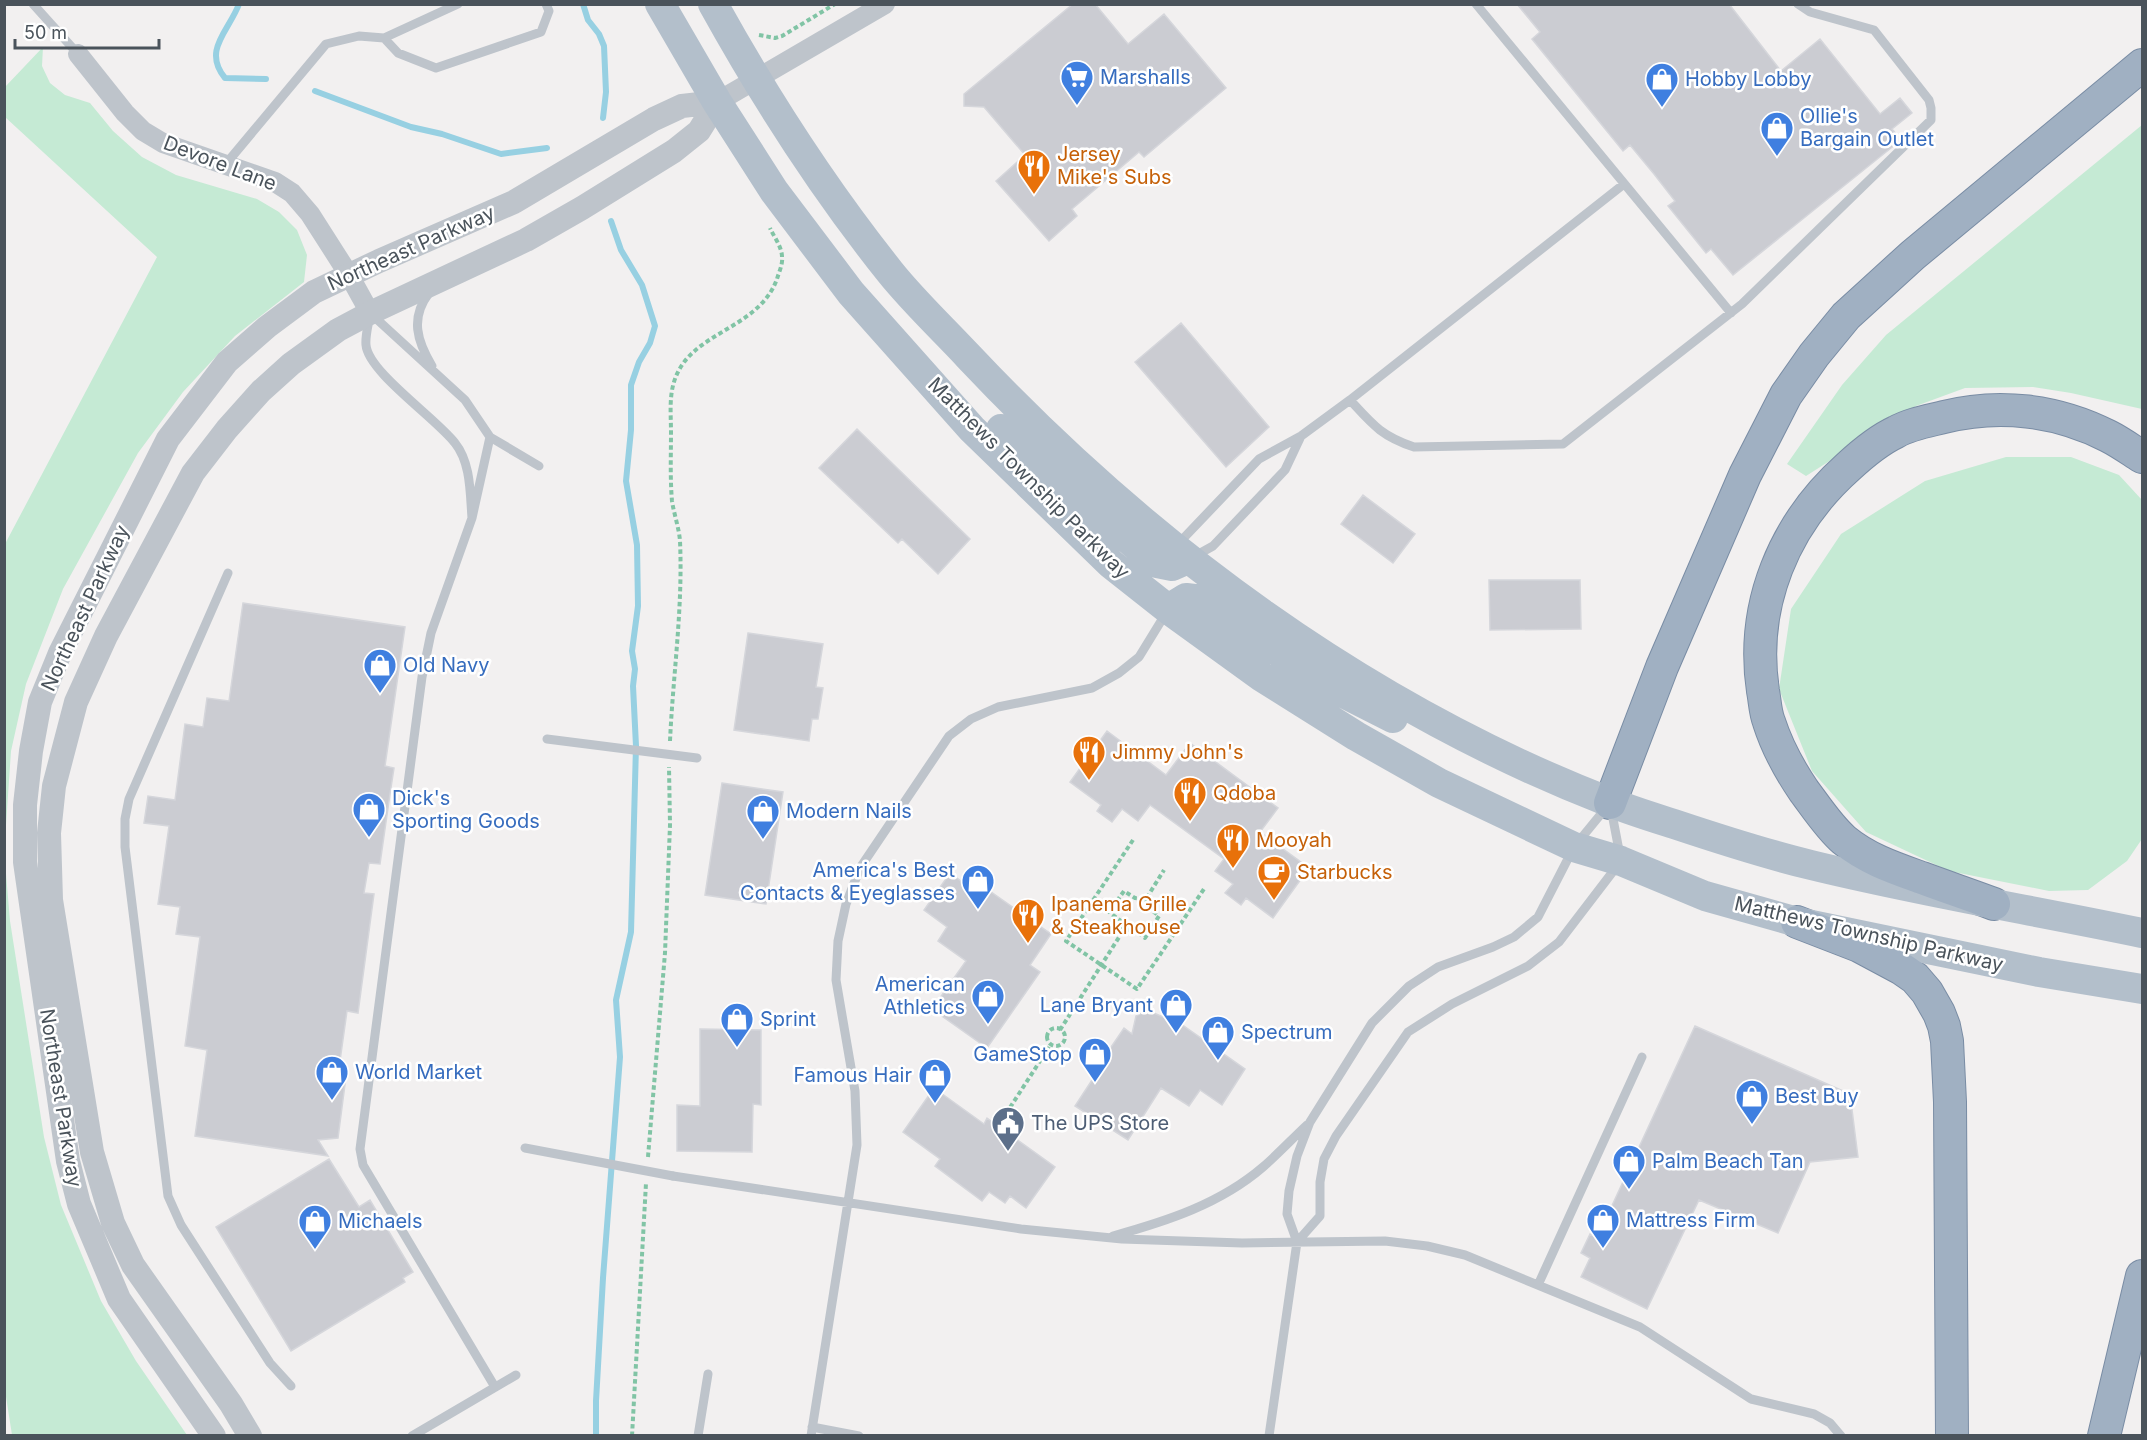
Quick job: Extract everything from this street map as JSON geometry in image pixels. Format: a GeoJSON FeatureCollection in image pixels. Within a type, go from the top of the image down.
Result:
{"type":"FeatureCollection","features":[{"type":"Feature","properties":{"kind":"highway"},"geometry":{"type":"LineString","coordinates":[[1610,803],[1662,667],[1745,475],[1786,395],[1814,355],[1846,316],[1913,255],[2142,64]]}},
{"type":"Feature","properties":{"kind":"highway"},"geometry":{"type":"LineString","coordinates":[[1994,904],[1874,860],[1843,839],[1814,804],[1787,766],[1768,721],[1760,671],[1761,633],[1767,594],[1793,532],[1811,505],[1860,455],[1905,428],[1979,410],[2004,409],[2036,412],[2076,422],[2108,436],[2142,457]]}},
{"type":"Feature","properties":{"kind":"highway"},"geometry":{"type":"LineString","coordinates":[[1797,922],[1859,946],[1915,978],[1927,992],[1944,1026],[1947,1041],[1950,1102],[1952,1436]]}},
{"type":"Feature","properties":{"kind":"highway"},"geometry":{"type":"LineString","coordinates":[[2103,1436],[2142,1276]]}},
{"type":"Feature","properties":{"kind":"main road","name":"Matthews Township Parkway"},"geometry":{"type":"LineString","coordinates":[[660,4],[717,102],[774,191],[851,294],[927,379],[972,429],[1111,564],[1168,609],[1262,677],[1356,736],[1439,783],[1574,847],[1621,861],[1705,896],[1797,922],[2039,972],[2136,988]]}},
{"type":"Feature","properties":{"kind":"main road"},"geometry":{"type":"LineString","coordinates":[[713,4],[755,80],[821,180],[892,275],[1004,395],[1069,458],[1181,554],[1291,634],[1383,692],[1462,736],[1610,803],[1726,841],[1808,864],[2138,932]]}},
{"type":"Feature","properties":{"kind":"main road"},"geometry":{"type":"LineString","coordinates":[[927,379],[981,410],[1038,463],[1157,562],[1172,566],[1181,554]]}},
{"type":"Feature","properties":{"kind":"main road"},"geometry":{"type":"LineString","coordinates":[[1168,609],[1186,598],[1203,600],[1324,683],[1401,723],[1462,736]]}},
{"type":"Feature","properties":{"kind":"street","name":"Northeast Parkway"},"geometry":{"type":"LineString","coordinates":[[214,1436],[119,1299],[79,1204],[68,1161],[25,862],[25,805],[31,752],[40,702],[60,653],[168,439],[226,362],[267,327],[314,292],[514,202],[654,119],[682,106],[717,102],[885,4]]}},
{"type":"Feature","properties":{"kind":"street","name":"Devore Lane"},"geometry":{"type":"LineString","coordinates":[[78,54],[125,113],[143,131],[163,143],[275,182],[292,193],[310,214],[370,313]]}},
{"type":"Feature","properties":{"kind":"street","name":"Northeast Parkway"},"geometry":{"type":"LineString","coordinates":[[250,1436],[231,1404],[133,1265],[113,1224],[92,1152],[51,900],[49,832],[54,786],[76,702],[106,636],[193,473],[227,429],[261,391],[291,364],[338,330],[526,240],[674,151],[699,131],[717,102]]}},
{"type":"Feature","properties":{"kind":"lane"},"geometry":{"type":"LineString","coordinates":[[33,4],[78,54]]}},
{"type":"Feature","properties":{"kind":"lane"},"geometry":{"type":"LineString","coordinates":[[225,165],[326,45],[359,36],[384,38],[458,4]]}},
{"type":"Feature","properties":{"kind":"lane"},"geometry":{"type":"LineString","coordinates":[[384,38],[398,52],[436,68],[541,32],[549,11],[546,4]]}},
{"type":"Feature","properties":{"kind":"lane"},"geometry":{"type":"LineString","coordinates":[[1476,4],[1731,313]]}},
{"type":"Feature","properties":{"kind":"lane"},"geometry":{"type":"LineString","coordinates":[[1350,400],[1379,431],[1394,440],[1414,447],[1563,444],[1742,304],[1930,120],[1929,100],[1874,30],[1810,12],[1798,4]]}},
{"type":"Feature","properties":{"kind":"lane"},"geometry":{"type":"LineString","coordinates":[[1181,554],[1259,459],[1301,436],[1350,400],[1624,184]]}},
{"type":"Feature","properties":{"kind":"lane"},"geometry":{"type":"LineString","coordinates":[[436,283],[424,300],[418,314],[417,334],[438,376]]}},
{"type":"Feature","properties":{"kind":"lane"},"geometry":{"type":"LineString","coordinates":[[370,313],[465,400],[490,437],[539,466]]}},
{"type":"Feature","properties":{"kind":"lane"},"geometry":{"type":"LineString","coordinates":[[370,313],[366,347],[376,366],[455,443],[465,462],[468,474],[472,518]]}},
{"type":"Feature","properties":{"kind":"lane"},"geometry":{"type":"LineString","coordinates":[[1181,554],[1213,546],[1285,470],[1301,436]]}},
{"type":"Feature","properties":{"kind":"lane"},"geometry":{"type":"LineString","coordinates":[[490,437],[472,518],[430,633],[422,677],[360,1149],[363,1165],[495,1387]]}},
{"type":"Feature","properties":{"kind":"lane"},"geometry":{"type":"LineString","coordinates":[[228,573],[129,799],[125,819],[125,847],[168,1196],[181,1225],[270,1363],[291,1386]]}},
{"type":"Feature","properties":{"kind":"lane"},"geometry":{"type":"LineString","coordinates":[[859,1436],[812,1432],[857,1145],[855,1102],[836,980],[838,941],[846,904],[860,868],[949,736],[971,719],[998,707],[1092,688],[1119,673],[1139,657],[1168,609]]}},
{"type":"Feature","properties":{"kind":"lane"},"geometry":{"type":"LineString","coordinates":[[547,739],[697,758]]}},
{"type":"Feature","properties":{"kind":"lane"},"geometry":{"type":"LineString","coordinates":[[1269,1436],[1297,1242],[1287,1214],[1290,1191],[1297,1156],[1310,1122],[1372,1023],[1409,986],[1438,967],[1514,938],[1538,917],[1574,847],[1610,803]]}},
{"type":"Feature","properties":{"kind":"lane"},"geometry":{"type":"LineString","coordinates":[[1297,1242],[1320,1216],[1320,1182],[1324,1159],[1336,1136],[1408,1032],[1452,1004],[1528,966],[1559,942],[1621,861],[1610,803]]}},
{"type":"Feature","properties":{"kind":"lane"},"geometry":{"type":"LineString","coordinates":[[1538,1285],[1642,1057]]}},
{"type":"Feature","properties":{"kind":"lane"},"geometry":{"type":"LineString","coordinates":[[1107,1238],[1198,1208],[1232,1189],[1262,1168],[1310,1122]]}},
{"type":"Feature","properties":{"kind":"lane"},"geometry":{"type":"LineString","coordinates":[[525,1148],[673,1176],[1021,1229],[1107,1238],[1242,1243],[1385,1241],[1427,1246],[1465,1255],[1640,1327],[1751,1399],[1814,1414],[1830,1422],[1841,1436]]}},
{"type":"Feature","properties":{"kind":"lane"},"geometry":{"type":"LineString","coordinates":[[698,1436],[708,1374]]}},
{"type":"Feature","properties":{"kind":"lane"},"geometry":{"type":"LineString","coordinates":[[412,1436],[516,1375]]}},
{"type":"Feature","properties":{"kind":"path"},"geometry":{"type":"LineString","coordinates":[[755,34],[765,38],[782,36],[835,4]]}},
{"type":"Feature","properties":{"kind":"path"},"geometry":{"type":"LineString","coordinates":[[670,743],[680,595],[680,538],[672,502],[671,474],[673,383],[680,367],[693,350],[733,327],[759,308],[769,296],[781,268],[782,257],[767,222]]}},
{"type":"Feature","properties":{"kind":"path"},"geometry":{"type":"LineString","coordinates":[[648,1160],[665,953],[670,825],[669,767]]}},
{"type":"Feature","properties":{"kind":"path"},"geometry":{"type":"LineString","coordinates":[[1133,840],[1066,941],[1137,989],[1204,889]]}},
{"type":"Feature","properties":{"kind":"path"},"geometry":{"type":"LineString","coordinates":[[1123,931],[1133,929],[1144,938],[1159,916],[1149,908],[1146,898],[1164,870]]}},
{"type":"Feature","properties":{"kind":"path"},"geometry":{"type":"LineString","coordinates":[[1060,1030],[1123,931],[1121,921],[1109,912],[1124,891],[1135,898],[1146,898]]}},
{"type":"Feature","properties":{"kind":"path"},"geometry":{"type":"LineString","coordinates":[[1054,1028],[1060,1030],[1064,1035],[1063,1042],[1058,1045],[1051,1044],[1047,1039],[1048,1032],[1054,1028]]}},
{"type":"Feature","properties":{"kind":"path"},"geometry":{"type":"LineString","coordinates":[[1002,1119],[1051,1044]]}},
{"type":"Feature","properties":{"kind":"path"},"geometry":{"type":"LineString","coordinates":[[632,1436],[646,1181]]}},
{"type":"Feature","properties":{"kind":"green space"},"geometry":{"type":"Polygon","coordinates":[[[43,47],[42,66],[50,83],[65,95],[90,103],[113,131],[142,157],[176,175],[257,199],[279,212],[297,230],[307,255],[304,282],[235,336],[183,392],[138,453],[63,589],[26,684],[11,751],[5,840],[5,544],[157,257],[5,117],[5,87],[43,47]]]}},
{"type":"Feature","properties":{"kind":"green space"},"geometry":{"type":"Polygon","coordinates":[[[2142,125],[2142,409],[2033,387],[1965,388],[1916,406],[1806,476],[1787,464],[1842,385],[1886,335],[2142,125]]]}},
{"type":"Feature","properties":{"kind":"green space"},"geometry":{"type":"Polygon","coordinates":[[[2006,457],[2071,457],[2119,475],[2142,500],[2142,839],[2127,861],[2088,890],[2049,891],[1949,871],[1866,832],[1812,771],[1779,689],[1791,609],[1841,534],[1925,481],[2006,457]]]}},
{"type":"Feature","properties":{"kind":"green space"},"geometry":{"type":"Polygon","coordinates":[[[5,862],[10,921],[44,1137],[61,1205],[101,1301],[136,1361],[187,1435],[12,1435],[4,1384],[5,862]]]}},
{"type":"Feature","properties":{"kind":"building","name":"Marshalls"},"geometry":{"type":"Polygon","coordinates":[[[1073,4],[1095,4],[1128,44],[1164,14],[1226,88],[1144,157],[1139,152],[1072,209],[1077,216],[1049,241],[996,181],[1025,155],[984,107],[964,106],[964,94],[1073,4]]]}},
{"type":"Feature","properties":{"kind":"building"},"geometry":{"type":"Polygon","coordinates":[[[1517,4],[1729,4],[1781,71],[1820,39],[1880,114],[1900,98],[1912,113],[1892,129],[1901,140],[1733,275],[1711,249],[1706,253],[1668,206],[1675,201],[1654,174],[1630,145],[1623,151],[1532,39],[1540,32],[1517,4]]]}},
{"type":"Feature","properties":{"kind":"building"},"geometry":{"type":"Polygon","coordinates":[[[1181,323],[1269,427],[1226,467],[1135,362],[1181,323]]]}},
{"type":"Feature","properties":{"kind":"building"},"geometry":{"type":"Polygon","coordinates":[[[857,429],[970,539],[938,574],[902,539],[898,543],[819,468],[857,429]]]}},
{"type":"Feature","properties":{"kind":"building"},"geometry":{"type":"Polygon","coordinates":[[[1363,495],[1415,534],[1393,563],[1341,524],[1363,495]]]}},
{"type":"Feature","properties":{"kind":"building"},"geometry":{"type":"Polygon","coordinates":[[[1489,580],[1580,580],[1581,629],[1490,630],[1489,580]]]}},
{"type":"Feature","properties":{"kind":"building"},"geometry":{"type":"Polygon","coordinates":[[[243,603],[405,627],[385,766],[394,768],[380,864],[369,863],[364,893],[374,894],[358,1013],[347,1011],[339,1068],[347,1069],[338,1138],[318,1140],[328,1156],[195,1136],[207,1050],[185,1046],[200,937],[176,934],[180,907],[158,904],[169,826],[144,823],[148,796],[175,800],[185,724],[203,727],[207,698],[229,701],[243,603]]]}},
{"type":"Feature","properties":{"kind":"building"},"geometry":{"type":"Polygon","coordinates":[[[748,633],[823,644],[816,687],[823,688],[818,719],[812,719],[809,741],[734,730],[748,633]]]}},
{"type":"Feature","properties":{"kind":"building"},"geometry":{"type":"Polygon","coordinates":[[[1107,731],[1166,775],[1190,743],[1278,808],[1260,832],[1309,868],[1273,918],[1246,898],[1241,905],[1225,893],[1233,884],[1215,871],[1224,859],[1150,805],[1138,821],[1122,809],[1112,822],[1097,811],[1101,805],[1070,782],[1107,731]]]}},
{"type":"Feature","properties":{"kind":"building"},"geometry":{"type":"Polygon","coordinates":[[[722,783],[783,792],[766,904],[705,895],[722,783]]]}},
{"type":"Feature","properties":{"kind":"building"},"geometry":{"type":"Polygon","coordinates":[[[950,873],[979,894],[984,887],[1051,934],[1030,965],[1040,972],[987,1048],[932,1009],[966,961],[938,941],[947,927],[924,910],[950,873]]]}},
{"type":"Feature","properties":{"kind":"building"},"geometry":{"type":"Polygon","coordinates":[[[1147,1010],[1170,1020],[1171,1017],[1245,1069],[1222,1105],[1200,1090],[1189,1106],[1161,1088],[1128,1140],[1075,1106],[1096,1074],[1089,1070],[1098,1055],[1103,1059],[1124,1028],[1132,1034],[1136,1016],[1147,1010]]]}},
{"type":"Feature","properties":{"kind":"building","name":"Best Buy"},"geometry":{"type":"Polygon","coordinates":[[[1695,1026],[1850,1094],[1858,1157],[1810,1162],[1778,1233],[1699,1200],[1647,1309],[1581,1277],[1590,1258],[1581,1253],[1590,1234],[1597,1238],[1695,1026]]]}},
{"type":"Feature","properties":{"kind":"building"},"geometry":{"type":"Polygon","coordinates":[[[700,1029],[761,1030],[761,1105],[753,1104],[752,1152],[677,1151],[677,1105],[700,1106],[700,1029]]]}},
{"type":"Feature","properties":{"kind":"building"},"geometry":{"type":"Polygon","coordinates":[[[934,1088],[984,1124],[987,1118],[1055,1167],[1026,1208],[1010,1196],[1005,1203],[989,1192],[982,1201],[935,1166],[940,1159],[903,1132],[934,1088]]]}},
{"type":"Feature","properties":{"kind":"building","name":"Michaels"},"geometry":{"type":"Polygon","coordinates":[[[329,1159],[359,1207],[370,1200],[413,1272],[403,1278],[405,1282],[291,1351],[216,1227],[329,1159]]]}},
{"type":"Feature","properties":{"kind":"waterway"},"geometry":{"type":"LineString","coordinates":[[239,4],[217,49],[216,58],[219,68],[225,78],[266,79]]}},
{"type":"Feature","properties":{"kind":"waterway"},"geometry":{"type":"LineString","coordinates":[[583,4],[588,20],[599,34],[604,46],[606,92],[603,118]]}},
{"type":"Feature","properties":{"kind":"waterway"},"geometry":{"type":"LineString","coordinates":[[315,91],[411,127],[442,134],[501,154],[547,148]]}},
{"type":"Feature","properties":{"kind":"waterway"},"geometry":{"type":"LineString","coordinates":[[596,1436],[603,1278],[620,1057],[616,1000],[631,932],[636,746],[633,686],[635,669],[632,651],[638,606],[637,545],[626,481],[631,430],[631,385],[655,326],[642,285],[621,250],[611,221]]}},
{"type":"Feature","properties":{"kind":"place","name":"Marshalls"},"geometry":{"type":"Point","coordinates":[1077,106]}},
{"type":"Feature","properties":{"kind":"place","name":"Hobby Lobby"},"geometry":{"type":"Point","coordinates":[1662,108]}},
{"type":"Feature","properties":{"kind":"place","name":"Ollie's Bargain Outlet"},"geometry":{"type":"Point","coordinates":[1777,157]}},
{"type":"Feature","properties":{"kind":"place","name":"Jersey Mike's Subs"},"geometry":{"type":"Point","coordinates":[1034,195]}},
{"type":"Feature","properties":{"kind":"place","name":"Old Navy"},"geometry":{"type":"Point","coordinates":[380,694]}},
{"type":"Feature","properties":{"kind":"place","name":"Jimmy John's"},"geometry":{"type":"Point","coordinates":[1089,781]}},
{"type":"Feature","properties":{"kind":"place","name":"Qdoba"},"geometry":{"type":"Point","coordinates":[1190,822]}},
{"type":"Feature","properties":{"kind":"place","name":"Dick's Sporting Goods"},"geometry":{"type":"Point","coordinates":[369,838]}},
{"type":"Feature","properties":{"kind":"place","name":"Modern Nails"},"geometry":{"type":"Point","coordinates":[763,840]}},
{"type":"Feature","properties":{"kind":"place","name":"Mooyah"},"geometry":{"type":"Point","coordinates":[1233,869]}},
{"type":"Feature","properties":{"kind":"place","name":"Starbucks"},"geometry":{"type":"Point","coordinates":[1274,901]}},
{"type":"Feature","properties":{"kind":"place","name":"America's Best Contacts & Eyeglasses"},"geometry":{"type":"Point","coordinates":[978,910]}},
{"type":"Feature","properties":{"kind":"place","name":"Ipanema Grille & Steakhouse"},"geometry":{"type":"Point","coordinates":[1028,944]}},
{"type":"Feature","properties":{"kind":"place","name":"American Athletics"},"geometry":{"type":"Point","coordinates":[988,1025]}},
{"type":"Feature","properties":{"kind":"place","name":"Lane Bryant"},"geometry":{"type":"Point","coordinates":[1176,1034]}},
{"type":"Feature","properties":{"kind":"place","name":"Sprint"},"geometry":{"type":"Point","coordinates":[737,1048]}},
{"type":"Feature","properties":{"kind":"place","name":"Spectrum"},"geometry":{"type":"Point","coordinates":[1218,1061]}},
{"type":"Feature","properties":{"kind":"place","name":"GameStop"},"geometry":{"type":"Point","coordinates":[1095,1083]}},
{"type":"Feature","properties":{"kind":"place","name":"World Market"},"geometry":{"type":"Point","coordinates":[332,1101]}},
{"type":"Feature","properties":{"kind":"place","name":"Famous Hair"},"geometry":{"type":"Point","coordinates":[935,1104]}},
{"type":"Feature","properties":{"kind":"place","name":"Best Buy"},"geometry":{"type":"Point","coordinates":[1752,1125]}},
{"type":"Feature","properties":{"kind":"place","name":"The UPS Store"},"geometry":{"type":"Point","coordinates":[1008,1152]}},
{"type":"Feature","properties":{"kind":"place","name":"Palm Beach Tan"},"geometry":{"type":"Point","coordinates":[1629,1190]}},
{"type":"Feature","properties":{"kind":"place","name":"Mattress Firm"},"geometry":{"type":"Point","coordinates":[1603,1249]}},
{"type":"Feature","properties":{"kind":"place","name":"Michaels"},"geometry":{"type":"Point","coordinates":[315,1250]}}]}
